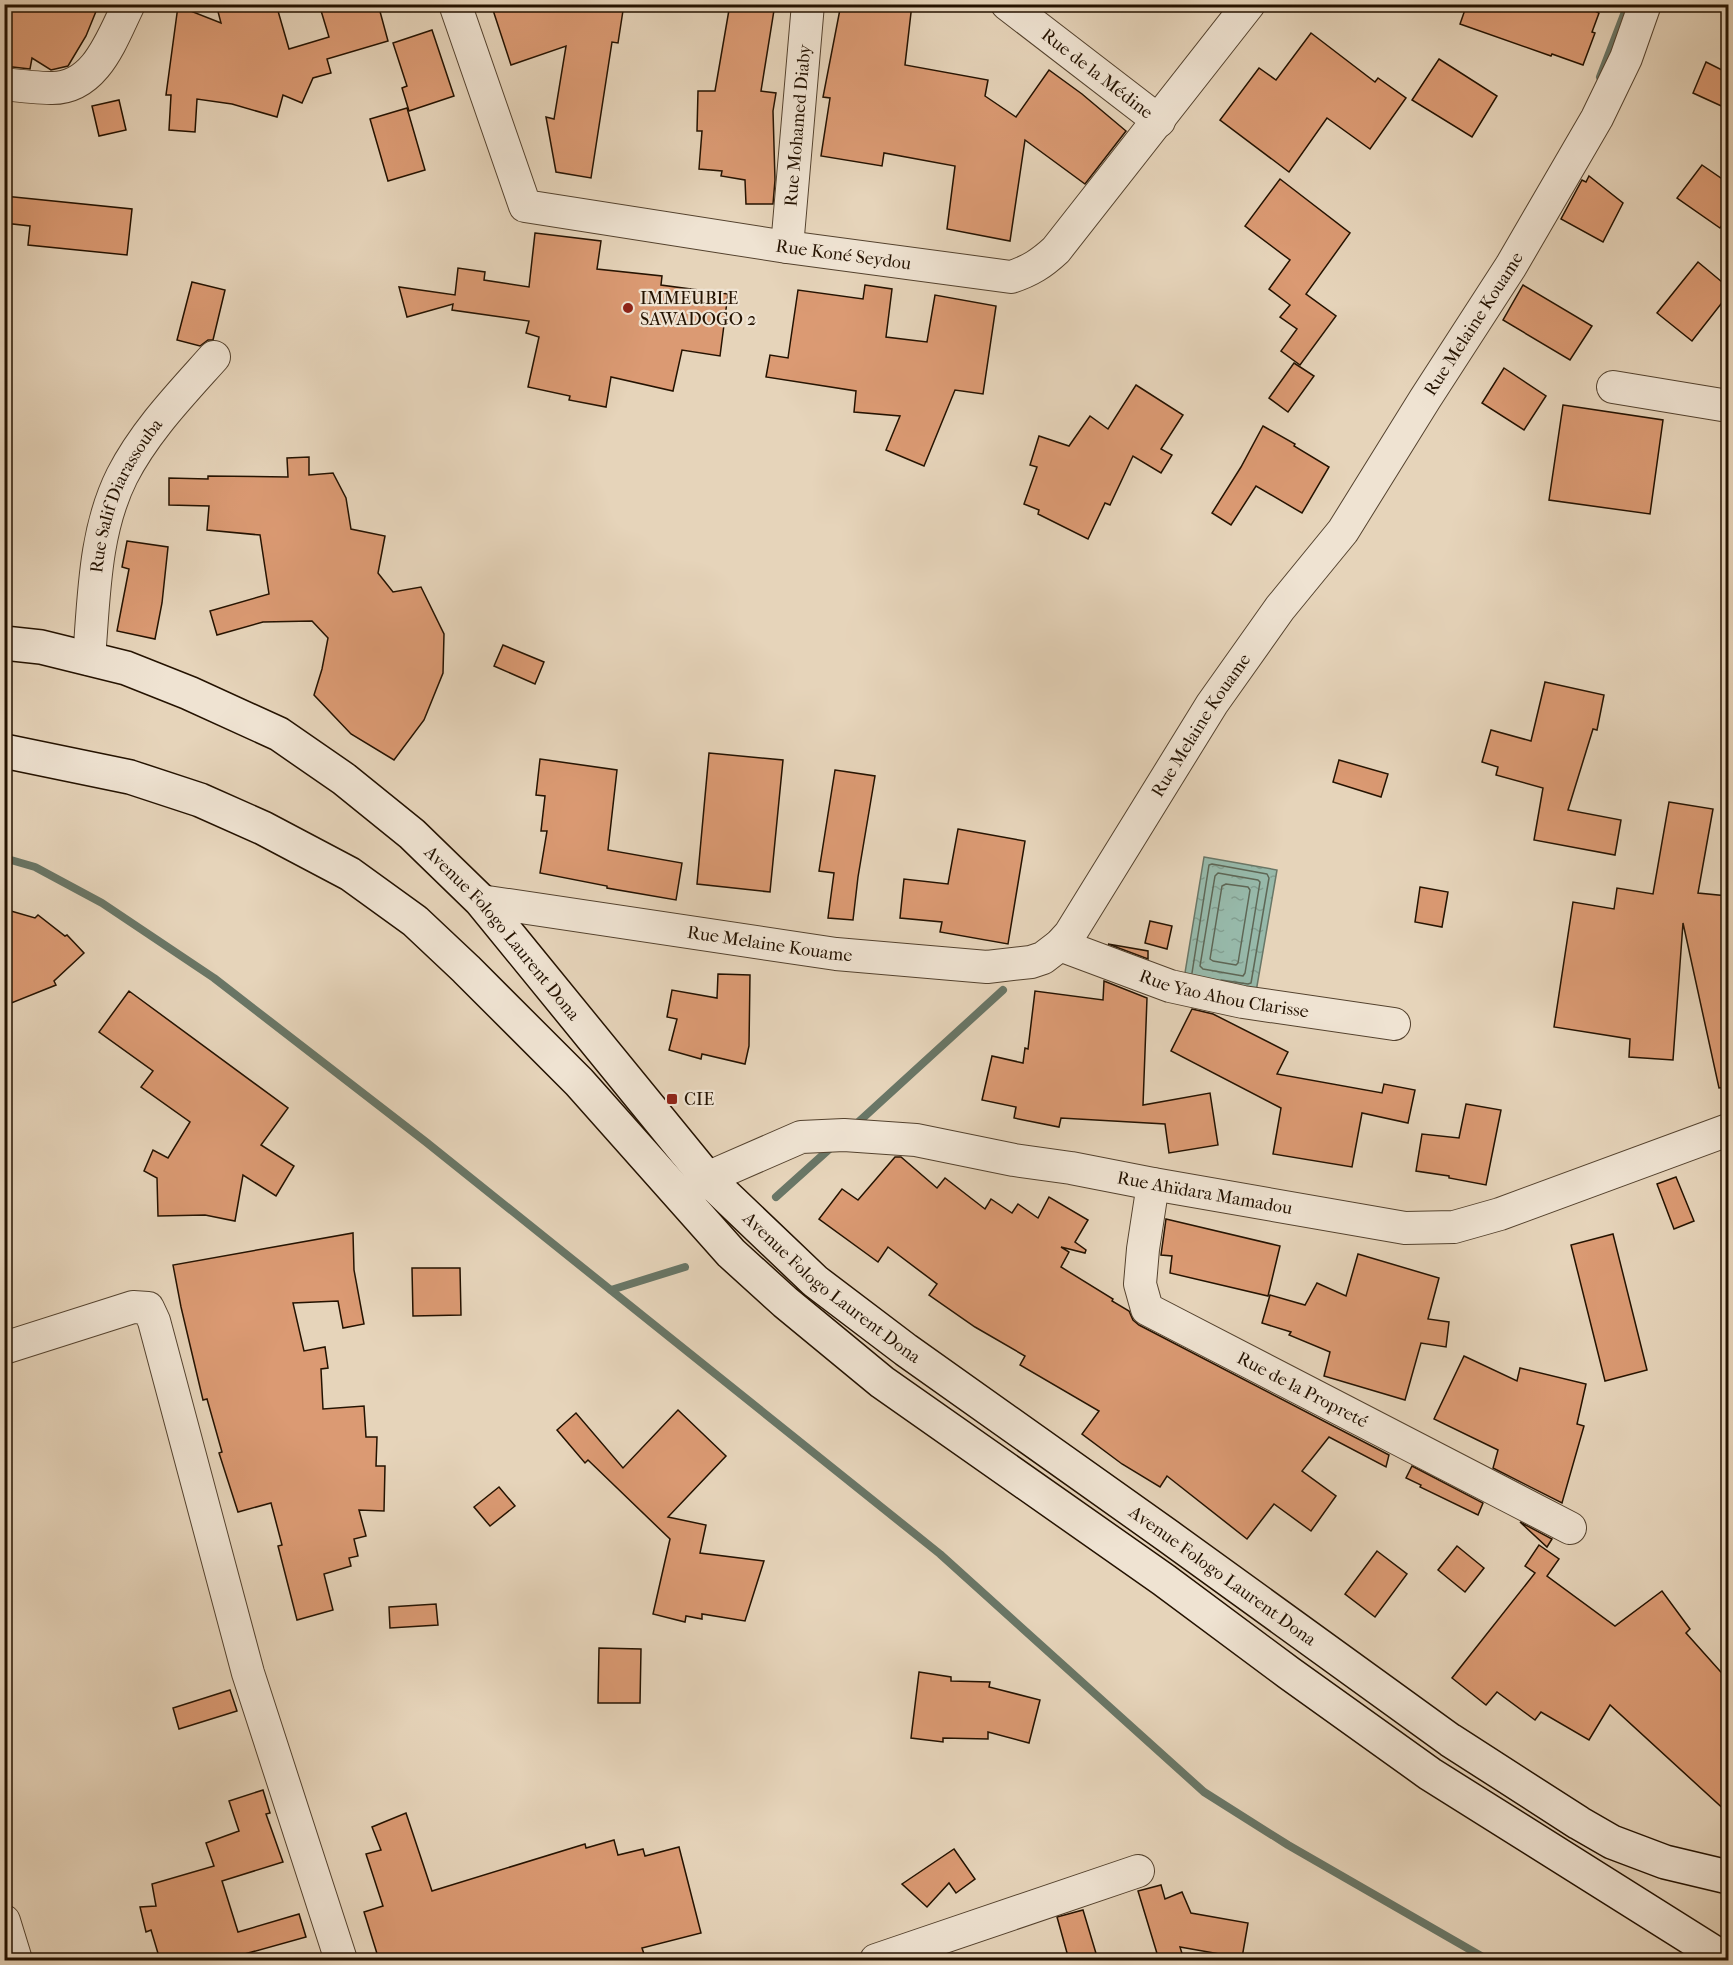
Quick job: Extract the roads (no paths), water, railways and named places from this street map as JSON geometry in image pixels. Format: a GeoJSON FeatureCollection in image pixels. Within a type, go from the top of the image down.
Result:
{"type":"FeatureCollection","features":[{"type":"Feature","properties":{"kind":"main road","name":"Avenue Fologo Laurent Dona"},"geometry":{"type":"LineString","coordinates":[[4,643],[41,647],[126,668],[189,693],[279,734],[344,779],[412,834],[481,902],[706,1178],[815,1281],[906,1350],[1450,1740],[1612,1842],[1665,1862],[1728,1877]]}},
{"type":"Feature","properties":{"kind":"main road","name":"Avenue Fologo Laurent Dona"},"geometry":{"type":"LineString","coordinates":[[4,751],[130,777],[200,800],[263,828],[350,874],[415,921],[466,969],[579,1082],[731,1253],[785,1302],[882,1382],[1155,1573],[1430,1774],[1726,1960]]}},
{"type":"Feature","properties":{"kind":"street"},"geometry":{"type":"LineString","coordinates":[[4,84],[53,89],[78,82],[100,62],[129,4]]}},
{"type":"Feature","properties":{"kind":"street","name":"Rue Koné Seydou"},"geometry":{"type":"LineString","coordinates":[[455,4],[525,206],[787,247],[1011,277],[1029,272],[1056,250],[1249,4]]}},
{"type":"Feature","properties":{"kind":"street","name":"Rue Mohamed Diaby"},"geometry":{"type":"LineString","coordinates":[[787,247],[808,4]]}},
{"type":"Feature","properties":{"kind":"street","name":"Rue de la Médine"},"geometry":{"type":"LineString","coordinates":[[1007,4],[1159,121]]}},
{"type":"Feature","properties":{"kind":"street","name":"Rue Melaine Kouame"},"geometry":{"type":"LineString","coordinates":[[481,902],[836,954],[987,967],[1031,962],[1043,958],[1060,945],[1070,934],[1212,704],[1280,608],[1342,531],[1511,266],[1597,118],[1626,57],[1645,4]]}},
{"type":"Feature","properties":{"kind":"street","name":"Rue Salif Diarassouba"},"geometry":{"type":"LineString","coordinates":[[89,659],[98,558],[107,514],[122,476],[150,431],[214,357]]}},
{"type":"Feature","properties":{"kind":"street"},"geometry":{"type":"LineString","coordinates":[[1613,387],[1728,406]]}},
{"type":"Feature","properties":{"kind":"street","name":"Rue Yao Ahou Clarisse"},"geometry":{"type":"LineString","coordinates":[[1060,945],[1170,986],[1243,1002],[1394,1024]]}},
{"type":"Feature","properties":{"kind":"street","name":"Rue Ahïdara Mamadou"},"geometry":{"type":"LineString","coordinates":[[681,1198],[706,1178],[801,1137],[844,1135],[916,1140],[1014,1160],[1071,1168],[1405,1228],[1454,1227],[1500,1214],[1728,1130]]}},
{"type":"Feature","properties":{"kind":"street","name":"Rue de la Propreté"},"geometry":{"type":"LineString","coordinates":[[1153,1184],[1140,1284],[1147,1309],[1570,1528]]}},
{"type":"Feature","properties":{"kind":"street"},"geometry":{"type":"LineString","coordinates":[[4,1348],[133,1307],[148,1308],[154,1321],[248,1673],[341,1960]]}},
{"type":"Feature","properties":{"kind":"street"},"geometry":{"type":"LineString","coordinates":[[876,1960],[1138,1871]]}},
{"type":"Feature","properties":{"kind":"street"},"geometry":{"type":"LineString","coordinates":[[4,1921],[16,1960]]}},
{"type":"Feature","properties":{"kind":"water"},"geometry":{"type":"Polygon","coordinates":[[[1204,857],[1277,870],[1256,992],[1184,979],[1204,857]]]}},
{"type":"Feature","properties":{"kind":"waterway"},"geometry":{"type":"LineString","coordinates":[[1600,77],[1628,4]]}},
{"type":"Feature","properties":{"kind":"waterway"},"geometry":{"type":"LineString","coordinates":[[4,858],[35,867],[102,903],[214,978],[426,1142],[940,1554],[1204,1792],[1288,1845],[1488,1960]]}},
{"type":"Feature","properties":{"kind":"waterway"},"geometry":{"type":"LineString","coordinates":[[853,1127],[1003,990]]}},
{"type":"Feature","properties":{"kind":"waterway"},"geometry":{"type":"LineString","coordinates":[[776,1197],[835,1144]]}},
{"type":"Feature","properties":{"kind":"waterway"},"geometry":{"type":"LineString","coordinates":[[611,1290],[685,1267]]}},
{"type":"Feature","properties":{"kind":"place","name":"IMMEUBLE SAWADOGO 2"},"geometry":{"type":"Point","coordinates":[628,308]}},
{"type":"Feature","properties":{"kind":"place","name":"CIE"},"geometry":{"type":"Point","coordinates":[672,1099]}}]}
